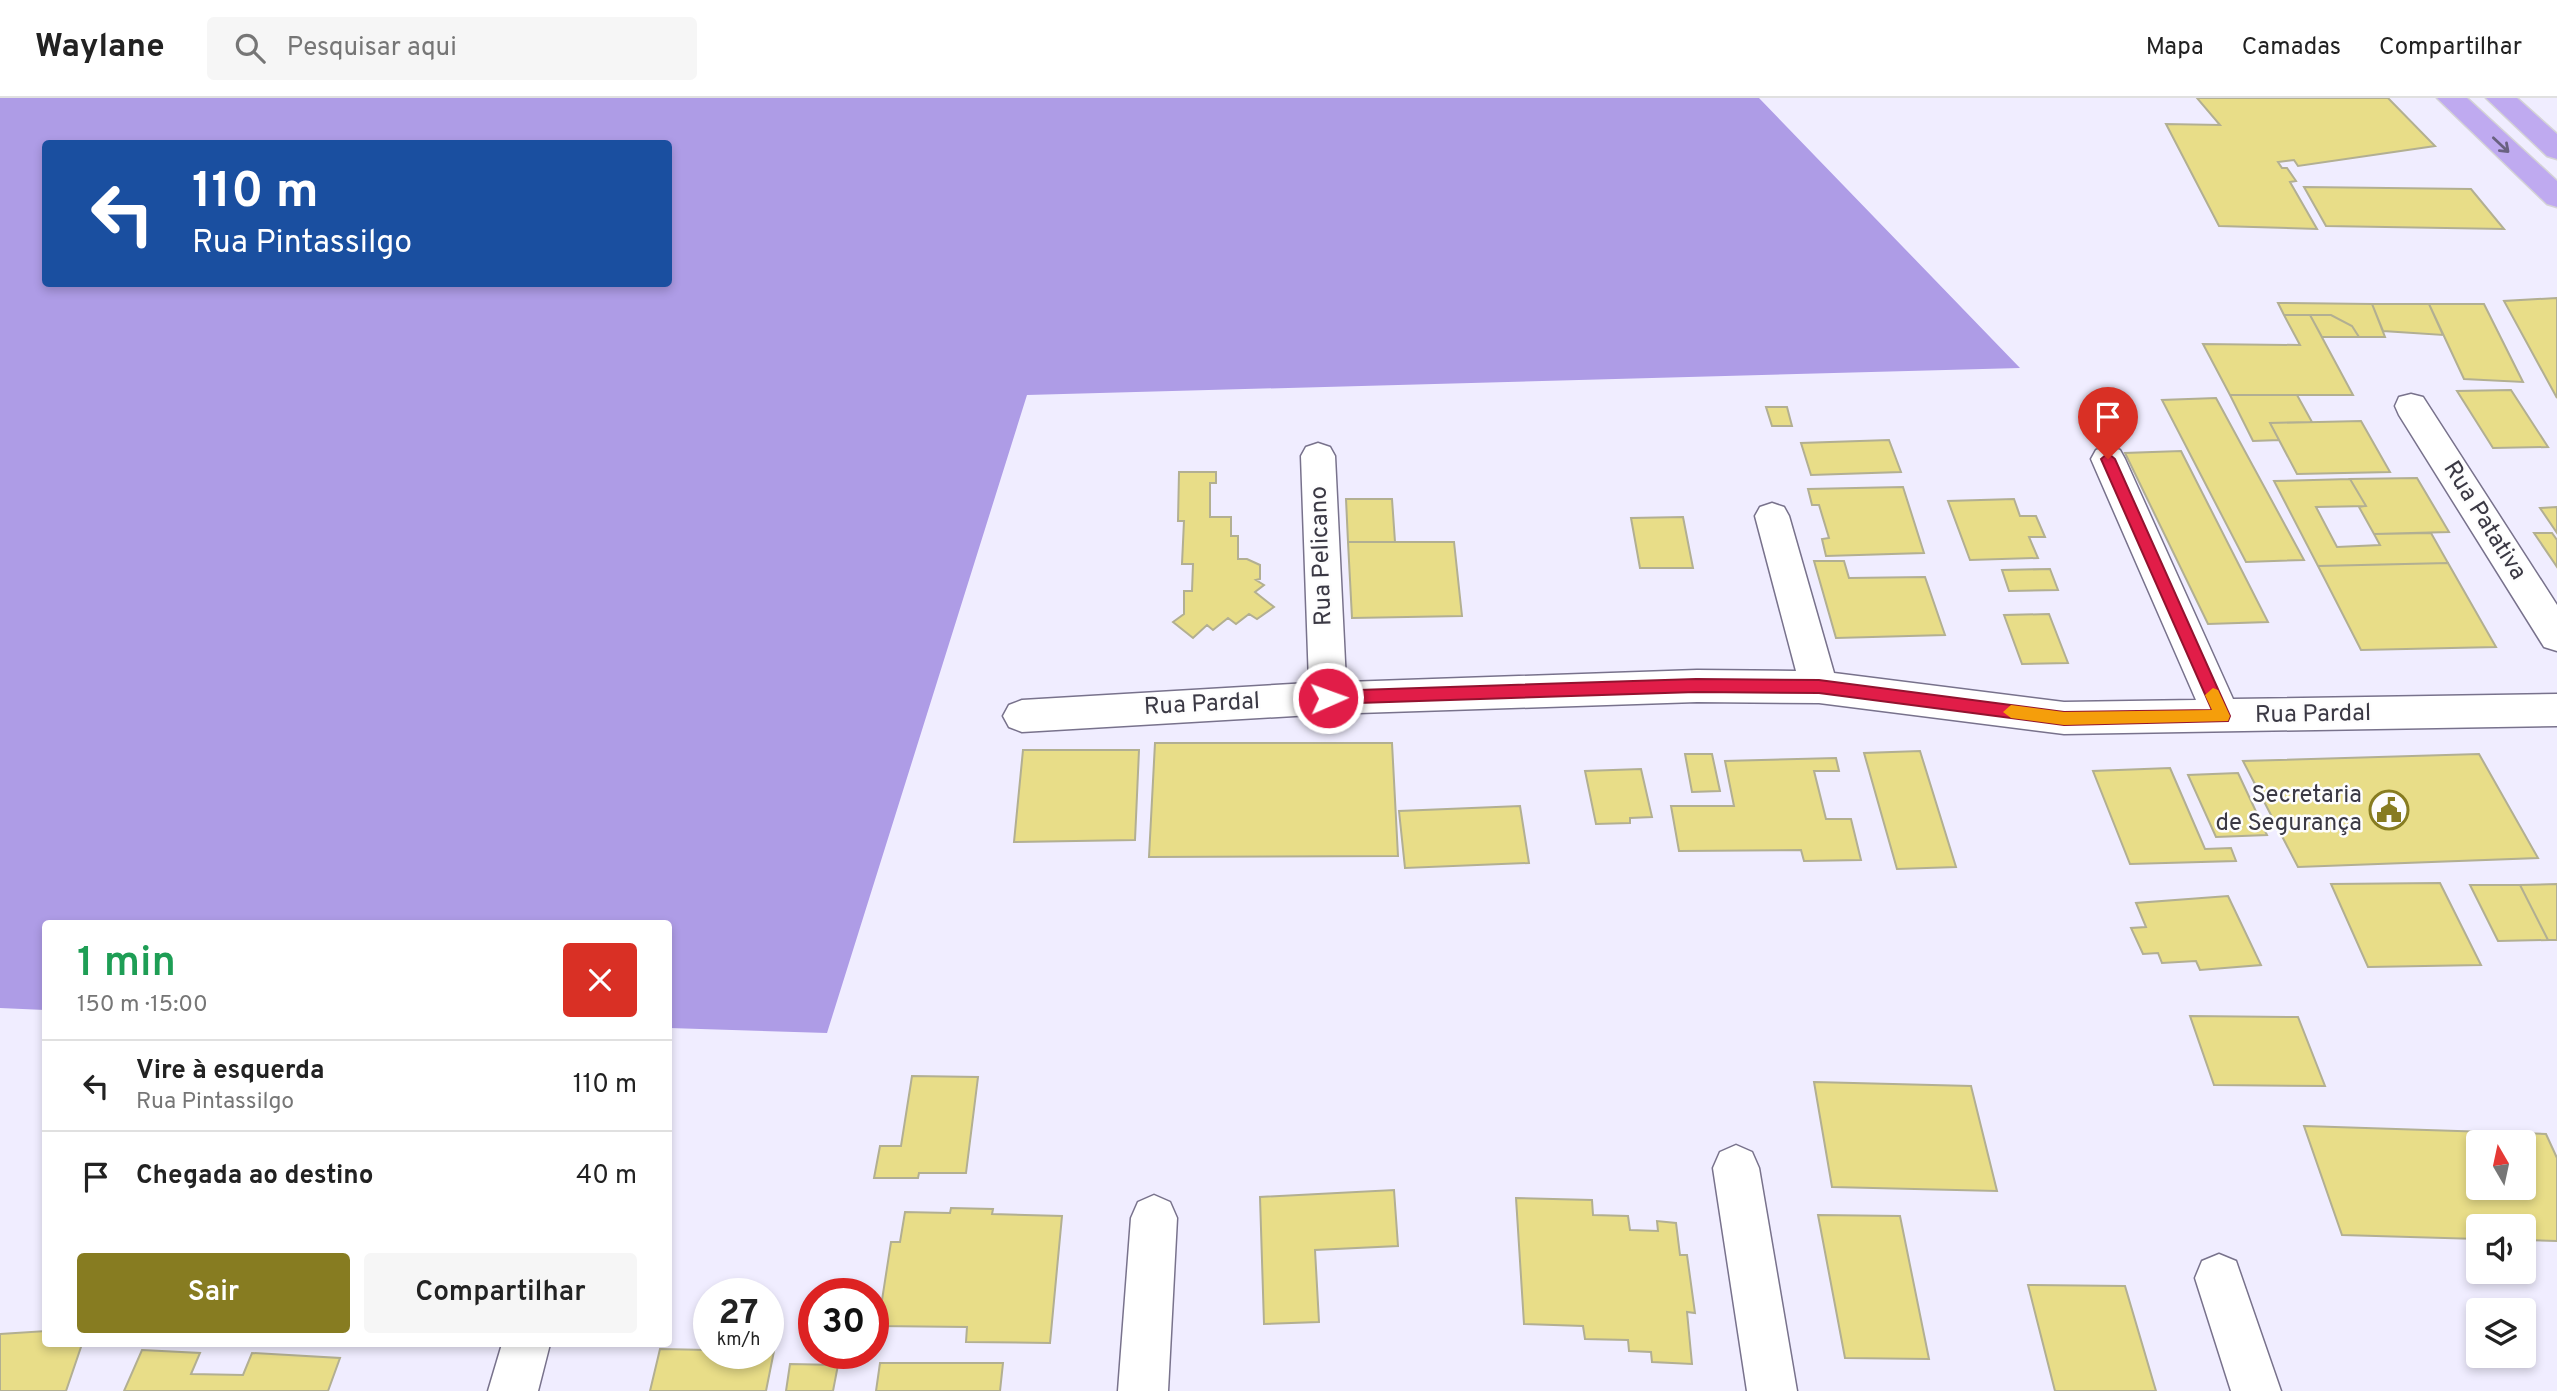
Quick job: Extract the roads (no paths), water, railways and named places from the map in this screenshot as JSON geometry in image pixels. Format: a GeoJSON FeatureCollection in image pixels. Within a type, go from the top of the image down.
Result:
{"type":"FeatureCollection","features":[{"type":"Feature","properties":{"kind":"main road"},"geometry":{"type":"LineString","coordinates":[[2451,98],[2557,197]]}},
{"type":"Feature","properties":{"kind":"main road"},"geometry":{"type":"LineString","coordinates":[[2500,98],[2557,150]]}},
{"type":"Feature","properties":{"kind":"street","name":"Rua Patativa"},"geometry":{"type":"LineString","coordinates":[[2411,406],[2557,636]]}},
{"type":"Feature","properties":{"kind":"street","name":"Rua Pelicano"},"geometry":{"type":"LineString","coordinates":[[1318,456],[1328,698]]}},
{"type":"Feature","properties":{"kind":"street"},"geometry":{"type":"LineString","coordinates":[[2108,459],[2222,716]]}},
{"type":"Feature","properties":{"kind":"street"},"geometry":{"type":"LineString","coordinates":[[1772,516],[1819,687]]}},
{"type":"Feature","properties":{"kind":"street","name":"Rua Pardal"},"geometry":{"type":"LineString","coordinates":[[1022,716],[1328,698],[1696,686],[1819,687],[2064,719],[2557,709]]}},
{"type":"Feature","properties":{"kind":"street"},"geometry":{"type":"LineString","coordinates":[[1736,1168],[1772,1391]]}},
{"type":"Feature","properties":{"kind":"street"},"geometry":{"type":"LineString","coordinates":[[1143,1391],[1154,1218]]}},
{"type":"Feature","properties":{"kind":"street"},"geometry":{"type":"LineString","coordinates":[[2219,1278],[2256,1391]]}},
{"type":"Feature","properties":{"kind":"street"},"geometry":{"type":"LineString","coordinates":[[513,1391],[525,1347]]}},
{"type":"Feature","properties":{"kind":"place","name":"Secretaria de Segurança"},"geometry":{"type":"Point","coordinates":[2389,810]}}]}
